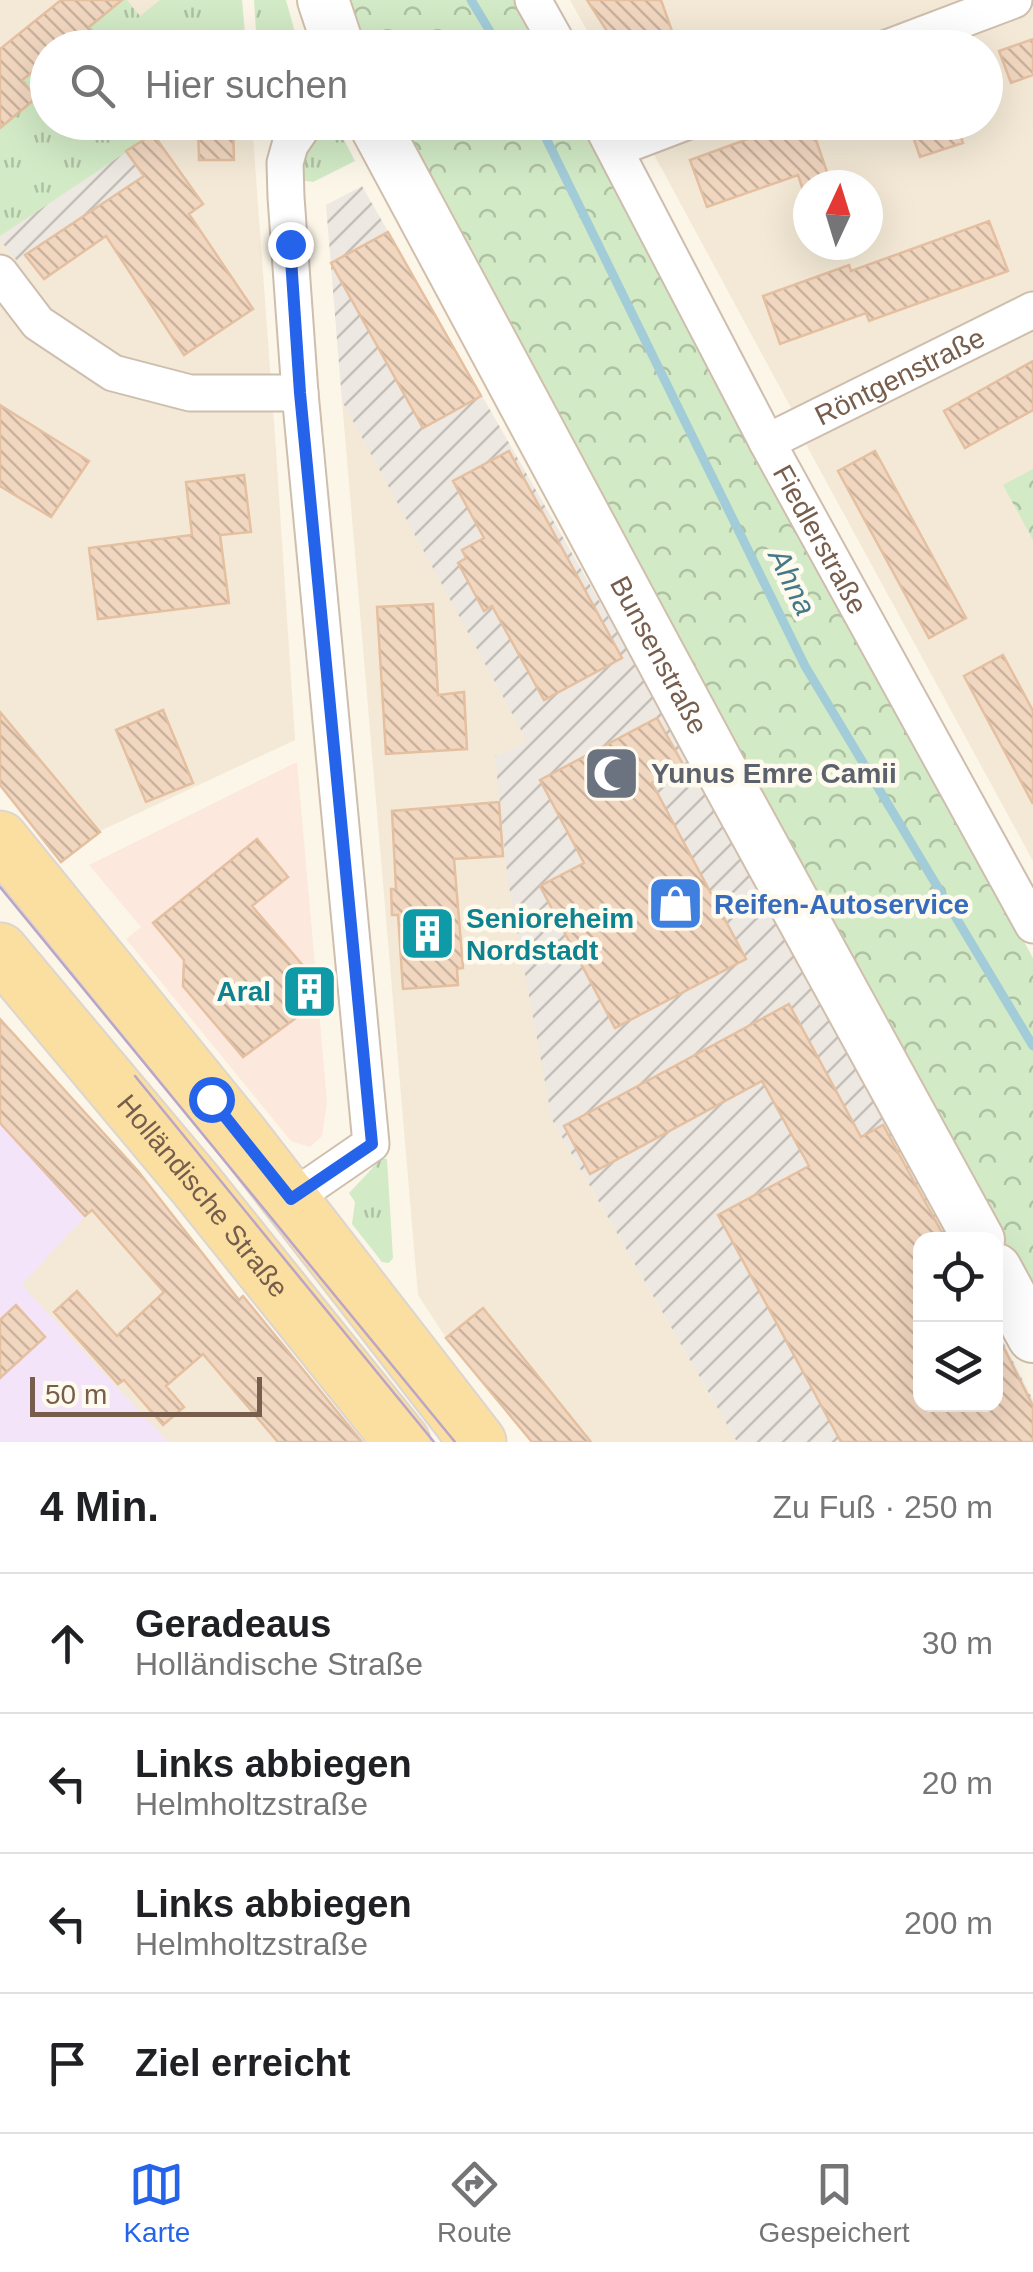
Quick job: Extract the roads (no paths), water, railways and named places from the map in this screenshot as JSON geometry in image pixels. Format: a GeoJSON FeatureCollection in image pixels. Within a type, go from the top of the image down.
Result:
{"type":"FeatureCollection","features":[{"type":"Feature","properties":{"kind":"main road"},"geometry":{"type":"LineString","coordinates":[[0,839],[291,1199],[478,1442]]}},
{"type":"Feature","properties":{"kind":"main road","name":"Holländische Straße"},"geometry":{"type":"LineString","coordinates":[[0,950],[196,1185],[402,1442]]}},
{"type":"Feature","properties":{"kind":"street"},"geometry":{"type":"LineString","coordinates":[[324,0],[333,30]]}},
{"type":"Feature","properties":{"kind":"street"},"geometry":{"type":"LineString","coordinates":[[533,0],[550,30]]}},
{"type":"Feature","properties":{"kind":"street"},"geometry":{"type":"LineString","coordinates":[[935,30],[1014,0]]}},
{"type":"Feature","properties":{"kind":"street"},"geometry":{"type":"LineString","coordinates":[[291,1199],[372,1144],[300,393],[285,163],[293,140]]}},
{"type":"Feature","properties":{"kind":"street","name":"Bunsenstraße"},"geometry":{"type":"LineString","coordinates":[[382,140],[975,1232]]}},
{"type":"Feature","properties":{"kind":"street","name":"Fiedlerstraße"},"geometry":{"type":"LineString","coordinates":[[610,140],[767,442],[1033,925]]}},
{"type":"Feature","properties":{"kind":"street"},"geometry":{"type":"LineString","coordinates":[[0,273],[38,323],[113,373],[190,393],[300,393]]}},
{"type":"Feature","properties":{"kind":"street","name":"Röntgenstraße"},"geometry":{"type":"LineString","coordinates":[[767,442],[1033,310]]}},
{"type":"Feature","properties":{"kind":"street"},"geometry":{"type":"LineString","coordinates":[[1003,1282],[1033,1337]]}},
{"type":"Feature","properties":{"kind":"waterway","name":"Ahna"},"geometry":{"type":"LineString","coordinates":[[471,0],[489,30]]}},
{"type":"Feature","properties":{"kind":"waterway","name":"Ahna"},"geometry":{"type":"LineString","coordinates":[[547,140],[805,666],[1033,1046]]}},
{"type":"Feature","properties":{"kind":"tram line"},"geometry":{"type":"LineString","coordinates":[[0,887],[455,1442]]}},
{"type":"Feature","properties":{"kind":"tram line"},"geometry":{"type":"LineString","coordinates":[[135,1076],[434,1442]]}},
{"type":"Feature","properties":{"kind":"place","name":"Yunus Emre Camii"},"geometry":{"type":"Point","coordinates":[612,773]}},
{"type":"Feature","properties":{"kind":"place","name":"Reifen-Autoservice"},"geometry":{"type":"Point","coordinates":[675,904]}},
{"type":"Feature","properties":{"kind":"place","name":"Senioreheim Nordstadt"},"geometry":{"type":"Point","coordinates":[427,934]}},
{"type":"Feature","properties":{"kind":"place","name":"Aral"},"geometry":{"type":"Point","coordinates":[310,991]}}]}
